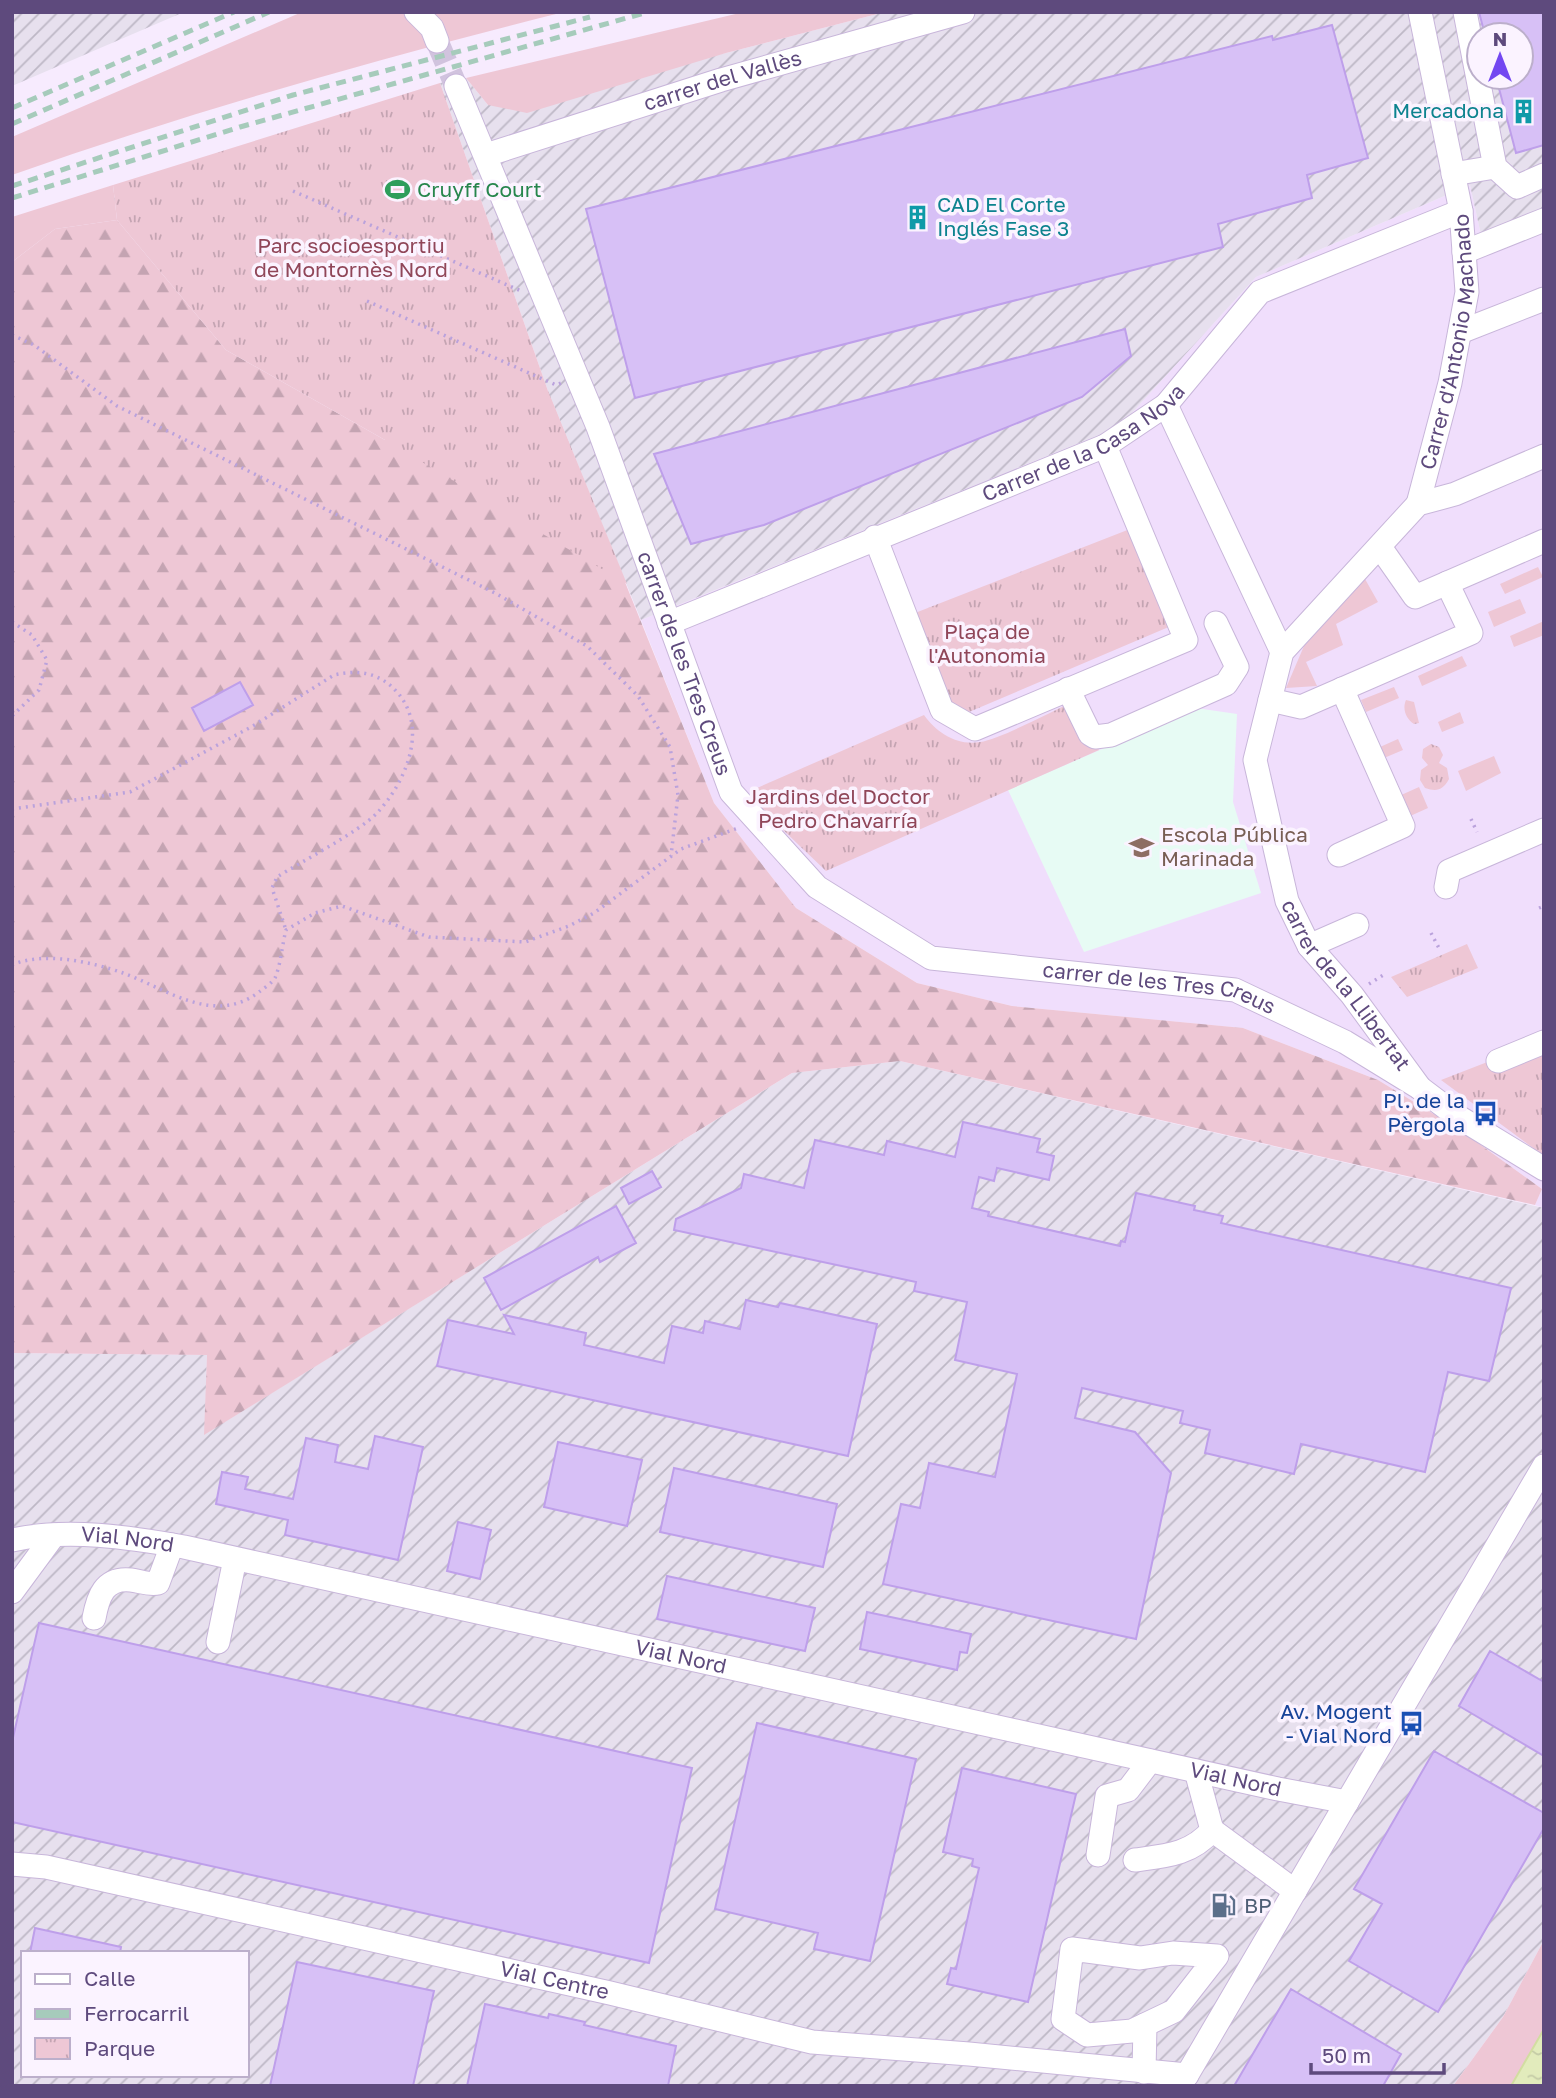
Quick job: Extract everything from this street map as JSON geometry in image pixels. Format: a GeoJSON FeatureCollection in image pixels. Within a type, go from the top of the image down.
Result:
{"type":"FeatureCollection","features":[{"type":"Feature","properties":{"kind":"street"},"geometry":{"type":"LineString","coordinates":[[416,12],[432,28],[437,41]]}},
{"type":"Feature","properties":{"kind":"street","name":"carrer del Vallès"},"geometry":{"type":"LineString","coordinates":[[486,155],[721,80],[963,12]]}},
{"type":"Feature","properties":{"kind":"street","name":"Carrer d'Antonio Machado"},"geometry":{"type":"LineString","coordinates":[[1418,504],[1450,383],[1467,292],[1461,211],[1420,12]]}},
{"type":"Feature","properties":{"kind":"street"},"geometry":{"type":"LineString","coordinates":[[1465,12],[1495,167],[1517,187],[1544,175]]}},
{"type":"Feature","properties":{"kind":"street","name":"carrer de les Tres Creus"},"geometry":{"type":"LineString","coordinates":[[456,86],[577,376],[731,792],[817,887],[931,958],[1235,990],[1345,1042],[1420,1088]]}},
{"type":"Feature","properties":{"kind":"street"},"geometry":{"type":"LineString","coordinates":[[1453,174],[1495,167]]}},
{"type":"Feature","properties":{"kind":"street","name":"Carrer de la Casa Nova"},"geometry":{"type":"LineString","coordinates":[[669,623],[875,537],[1105,446],[1166,405],[1260,292],[1461,211]]}},
{"type":"Feature","properties":{"kind":"street"},"geometry":{"type":"LineString","coordinates":[[1464,252],[1544,220]]}},
{"type":"Feature","properties":{"kind":"street"},"geometry":{"type":"LineString","coordinates":[[1460,332],[1544,299]]}},
{"type":"Feature","properties":{"kind":"street"},"geometry":{"type":"LineString","coordinates":[[1166,405],[1282,652]]}},
{"type":"Feature","properties":{"kind":"street"},"geometry":{"type":"LineString","coordinates":[[875,537],[942,710],[975,729],[1186,640],[1105,446]]}},
{"type":"Feature","properties":{"kind":"street"},"geometry":{"type":"LineString","coordinates":[[1418,504],[1455,494],[1544,456]]}},
{"type":"Feature","properties":{"kind":"street","name":"carrer de la Llibertat"},"geometry":{"type":"LineString","coordinates":[[1418,504],[1282,652],[1255,760],[1287,901],[1309,946],[1352,995],[1420,1088],[1457,1116],[1544,1169]]}},
{"type":"Feature","properties":{"kind":"street"},"geometry":{"type":"LineString","coordinates":[[1380,547],[1415,597],[1544,541]]}},
{"type":"Feature","properties":{"kind":"street"},"geometry":{"type":"LineString","coordinates":[[1270,700],[1301,707],[1471,633],[1447,583]]}},
{"type":"Feature","properties":{"kind":"street"},"geometry":{"type":"LineString","coordinates":[[1068,690],[1090,734],[1095,737],[1111,735],[1226,684],[1237,667],[1216,623]]}},
{"type":"Feature","properties":{"kind":"street"},"geometry":{"type":"LineString","coordinates":[[1339,855],[1403,826],[1342,690]]}},
{"type":"Feature","properties":{"kind":"street"},"geometry":{"type":"LineString","coordinates":[[1446,887],[1449,871],[1544,830]]}},
{"type":"Feature","properties":{"kind":"street"},"geometry":{"type":"LineString","coordinates":[[1309,946],[1357,925]]}},
{"type":"Feature","properties":{"kind":"street"},"geometry":{"type":"LineString","coordinates":[[1498,1061],[1544,1042]]}},
{"type":"Feature","properties":{"kind":"street"},"geometry":{"type":"LineString","coordinates":[[1184,2082],[1544,1466]]}},
{"type":"Feature","properties":{"kind":"street"},"geometry":{"type":"LineString","coordinates":[[12,1592],[54,1535]]}},
{"type":"Feature","properties":{"kind":"street","name":"Vial Nord"},"geometry":{"type":"LineString","coordinates":[[12,1540],[54,1535],[120,1537],[172,1545],[1347,1802]]}},
{"type":"Feature","properties":{"kind":"street"},"geometry":{"type":"LineString","coordinates":[[94,1618],[98,1595],[106,1585],[128,1580],[158,1583],[172,1545]]}},
{"type":"Feature","properties":{"kind":"street"},"geometry":{"type":"LineString","coordinates":[[218,1642],[235,1559]]}},
{"type":"Feature","properties":{"kind":"street"},"geometry":{"type":"LineString","coordinates":[[1097,1855],[1107,1796],[1128,1790],[1150,1761]]}},
{"type":"Feature","properties":{"kind":"street"},"geometry":{"type":"LineString","coordinates":[[1196,1771],[1212,1830],[1294,1891]]}},
{"type":"Feature","properties":{"kind":"street"},"geometry":{"type":"LineString","coordinates":[[1135,1860],[1180,1854],[1205,1839],[1212,1830]]}},
{"type":"Feature","properties":{"kind":"street","name":"Vial Centre"},"geometry":{"type":"LineString","coordinates":[[12,1864],[46,1867],[583,1987],[811,2042],[969,2053],[1144,2072],[1184,2082]]}},
{"type":"Feature","properties":{"kind":"street"},"geometry":{"type":"LineString","coordinates":[[1072,1949],[1140,1958],[1173,1954],[1217,1956],[1174,2011],[1145,2025],[1132,2031],[1087,2035],[1063,2019],[1072,1949]]}},
{"type":"Feature","properties":{"kind":"street"},"geometry":{"type":"LineString","coordinates":[[1198,1980],[1232,1999]]}},
{"type":"Feature","properties":{"kind":"street"},"geometry":{"type":"LineString","coordinates":[[1144,2072],[1145,2025]]}},
{"type":"Feature","properties":{"kind":"street"},"geometry":{"type":"LineString","coordinates":[[1100,2068],[1102,2034]]}},
{"type":"Feature","properties":{"kind":"path"},"geometry":{"type":"LineString","coordinates":[[293,191],[519,292],[539,283]]}},
{"type":"Feature","properties":{"kind":"path"},"geometry":{"type":"LineString","coordinates":[[367,301],[556,385],[577,376]]}},
{"type":"Feature","properties":{"kind":"path"},"geometry":{"type":"LineString","coordinates":[[12,335],[34,345],[117,406],[495,593],[586,646],[638,696],[670,747],[678,795],[671,856]]}},
{"type":"Feature","properties":{"kind":"path"},"geometry":{"type":"LineString","coordinates":[[12,622],[32,635],[47,660],[39,690],[12,716]]}},
{"type":"Feature","properties":{"kind":"path"},"geometry":{"type":"LineString","coordinates":[[12,809],[130,792],[253,726],[334,675],[349,671],[376,675],[397,692],[412,716],[411,755],[393,792],[376,815],[277,877],[272,888],[286,930],[275,979],[252,997],[218,1007],[175,998],[123,973],[87,963],[46,958],[12,965]]}},
{"type":"Feature","properties":{"kind":"path"},"geometry":{"type":"LineString","coordinates":[[1471,819],[1477,832]]}},
{"type":"Feature","properties":{"kind":"path"},"geometry":{"type":"LineString","coordinates":[[286,930],[315,913],[342,906],[429,937],[525,942],[569,926],[594,913],[671,856],[702,840],[758,822]]}},
{"type":"Feature","properties":{"kind":"path"},"geometry":{"type":"LineString","coordinates":[[1431,933],[1440,950]]}},
{"type":"Feature","properties":{"kind":"shaded area"},"geometry":{"type":"Polygon","coordinates":[[[12,12],[184,12],[12,86],[12,12]]]}},
{"type":"Feature","properties":{"kind":"shaded area"},"geometry":{"type":"Polygon","coordinates":[[[885,12],[1544,12],[1544,207],[1481,235],[1470,185],[1256,277],[1119,427],[641,620],[548,391],[440,83],[466,78],[488,105],[726,53],[885,12]]]}},
{"type":"Feature","properties":{"kind":"shaded area"},"geometry":{"type":"Polygon","coordinates":[[[1470,185],[1481,235],[1544,207],[1544,1208],[1535,1205],[1542,1189],[1460,1130],[1378,1080],[1243,1028],[1012,1006],[917,983],[796,908],[714,803],[641,620],[1119,427],[1256,277],[1470,185]]]}},
{"type":"Feature","properties":{"kind":"shaded area","name":"Escola Pública Marinada"},"geometry":{"type":"Polygon","coordinates":[[[1196,708],[1237,714],[1233,802],[1261,893],[1084,952],[1008,790],[1196,708]]]}},
{"type":"Feature","properties":{"kind":"shaded area"},"geometry":{"type":"Polygon","coordinates":[[[900,1061],[1544,1208],[1544,1940],[1503,2017],[1453,2086],[12,2086],[12,1353],[207,1355],[205,1434],[792,1073],[900,1061]]]}},
{"type":"Feature","properties":{"kind":"green space"},"geometry":{"type":"Polygon","coordinates":[[[302,12],[564,12],[286,87],[148,129],[12,175],[12,137],[302,12]]]}},
{"type":"Feature","properties":{"kind":"green space"},"geometry":{"type":"Polygon","coordinates":[[[744,12],[885,12],[726,53],[527,113],[488,105],[466,78],[744,12]]]}},
{"type":"Feature","properties":{"kind":"green space","name":"Parc socioesportiu de Montornès Nord"},"geometry":{"type":"Polygon","coordinates":[[[440,83],[548,391],[627,584],[385,440],[226,350],[117,220],[113,185],[440,83]]]}},
{"type":"Feature","properties":{"kind":"green space"},"geometry":{"type":"Polygon","coordinates":[[[113,185],[117,220],[55,229],[12,262],[12,217],[113,185]]]}},
{"type":"Feature","properties":{"kind":"green space"},"geometry":{"type":"Polygon","coordinates":[[[117,220],[226,350],[385,440],[548,391],[714,803],[796,908],[917,983],[1012,1006],[1243,1028],[1378,1080],[1460,1130],[1542,1189],[1535,1205],[900,1061],[792,1073],[204,1435],[207,1355],[12,1353],[12,262],[55,229],[117,220]]]}},
{"type":"Feature","properties":{"kind":"green space","name":"Plaça de l'Autonomia"},"geometry":{"type":"Polygon","coordinates":[[[1130,529],[1171,626],[969,712],[952,706],[915,613],[1130,529]]]}},
{"type":"Feature","properties":{"kind":"green space"},"geometry":{"type":"Polygon","coordinates":[[[1538,567],[1543,577],[1505,594],[1500,584],[1538,567]]]}},
{"type":"Feature","properties":{"kind":"green space"},"geometry":{"type":"Polygon","coordinates":[[[1365,579],[1378,602],[1336,624],[1343,645],[1306,662],[1317,686],[1286,688],[1304,646],[1365,579]]]}},
{"type":"Feature","properties":{"kind":"green space"},"geometry":{"type":"Polygon","coordinates":[[[1520,599],[1526,613],[1494,627],[1488,612],[1520,599]]]}},
{"type":"Feature","properties":{"kind":"green space"},"geometry":{"type":"Polygon","coordinates":[[[1544,621],[1544,635],[1514,647],[1510,636],[1544,621]]]}},
{"type":"Feature","properties":{"kind":"green space"},"geometry":{"type":"Polygon","coordinates":[[[1462,656],[1467,666],[1422,686],[1418,676],[1462,656]]]}},
{"type":"Feature","properties":{"kind":"green space"},"geometry":{"type":"Polygon","coordinates":[[[1394,687],[1399,698],[1366,712],[1361,700],[1394,687]]]}},
{"type":"Feature","properties":{"kind":"green space"},"geometry":{"type":"Polygon","coordinates":[[[1406,700],[1414,702],[1419,723],[1414,724],[1407,717],[1404,707],[1406,700]]]}},
{"type":"Feature","properties":{"kind":"green space","name":"Jardins del Doctor Pedro Chavarría"},"geometry":{"type":"Polygon","coordinates":[[[1075,701],[1099,750],[826,871],[755,803],[750,791],[924,715],[948,737],[972,743],[989,740],[1075,701]]]}},
{"type":"Feature","properties":{"kind":"green space"},"geometry":{"type":"Polygon","coordinates":[[[1460,712],[1464,723],[1442,732],[1438,722],[1460,712]]]}},
{"type":"Feature","properties":{"kind":"green space"},"geometry":{"type":"Polygon","coordinates":[[[1398,739],[1403,750],[1384,758],[1380,747],[1398,739]]]}},
{"type":"Feature","properties":{"kind":"green space"},"geometry":{"type":"Polygon","coordinates":[[[1431,744],[1439,747],[1443,755],[1439,763],[1447,768],[1449,779],[1442,788],[1436,790],[1425,788],[1420,780],[1421,770],[1428,765],[1422,758],[1423,749],[1431,744]]]}},
{"type":"Feature","properties":{"kind":"green space"},"geometry":{"type":"Polygon","coordinates":[[[1494,756],[1501,773],[1466,791],[1458,771],[1494,756]]]}},
{"type":"Feature","properties":{"kind":"green space"},"geometry":{"type":"Polygon","coordinates":[[[1419,787],[1428,808],[1408,817],[1399,796],[1419,787]]]}},
{"type":"Feature","properties":{"kind":"green space"},"geometry":{"type":"Polygon","coordinates":[[[1467,944],[1478,968],[1407,997],[1391,977],[1467,944]]]}},
{"type":"Feature","properties":{"kind":"green space"},"geometry":{"type":"Polygon","coordinates":[[[1544,1040],[1544,1156],[1441,1080],[1544,1040]]]}},
{"type":"Feature","properties":{"kind":"green space"},"geometry":{"type":"Polygon","coordinates":[[[1544,1940],[1544,2029],[1511,2086],[1453,2086],[1503,2017],[1544,1940]]]}},
{"type":"Feature","properties":{"kind":"water"},"geometry":{"type":"Polygon","coordinates":[[[1544,2029],[1544,2086],[1511,2086],[1544,2029]]]}},
{"type":"Feature","properties":{"kind":"building","name":"Mercadona"},"geometry":{"type":"Polygon","coordinates":[[[1479,12],[1544,12],[1544,145],[1516,153],[1500,91],[1535,91],[1535,21],[1481,21],[1479,12]]]}},
{"type":"Feature","properties":{"kind":"building","name":"CAD El Corte Inglés Fase 3"},"geometry":{"type":"Polygon","coordinates":[[[1332,25],[1368,158],[1307,175],[1312,198],[1218,224],[1223,247],[635,398],[586,209],[1272,36],[1273,40],[1332,25]]]}},
{"type":"Feature","properties":{"kind":"building"},"geometry":{"type":"Polygon","coordinates":[[[1125,329],[1131,356],[1082,397],[764,525],[691,544],[654,454],[1125,329]]]}},
{"type":"Feature","properties":{"kind":"building"},"geometry":{"type":"Polygon","coordinates":[[[240,682],[253,705],[204,731],[192,708],[240,682]]]}},
{"type":"Feature","properties":{"kind":"building"},"geometry":{"type":"Polygon","coordinates":[[[963,1122],[1040,1139],[1037,1152],[1054,1156],[1049,1180],[997,1168],[994,1181],[979,1177],[972,1208],[989,1212],[988,1216],[1120,1246],[1121,1241],[1125,1242],[1136,1193],[1195,1206],[1194,1210],[1223,1216],[1221,1223],[1511,1288],[1489,1381],[1448,1372],[1425,1472],[1301,1444],[1294,1474],[1205,1453],[1210,1430],[1180,1423],[1183,1411],[1082,1388],[1075,1418],[1135,1432],[1171,1473],[1136,1639],[883,1584],[901,1504],[920,1508],[929,1463],[995,1477],[1017,1374],[955,1360],[967,1302],[914,1291],[916,1282],[674,1230],[676,1219],[741,1188],[744,1174],[804,1188],[815,1140],[884,1155],[887,1141],[955,1157],[963,1122]]]}},
{"type":"Feature","properties":{"kind":"building"},"geometry":{"type":"Polygon","coordinates":[[[652,1171],[661,1187],[629,1204],[621,1188],[652,1171]]]}},
{"type":"Feature","properties":{"kind":"building"},"geometry":{"type":"Polygon","coordinates":[[[616,1206],[636,1243],[600,1262],[598,1257],[501,1310],[484,1278],[616,1206]]]}},
{"type":"Feature","properties":{"kind":"building"},"geometry":{"type":"Polygon","coordinates":[[[746,1300],[778,1307],[780,1303],[877,1324],[848,1456],[437,1366],[448,1320],[514,1334],[504,1315],[586,1333],[584,1345],[664,1363],[672,1326],[703,1333],[705,1321],[740,1329],[746,1300]]]}},
{"type":"Feature","properties":{"kind":"building"},"geometry":{"type":"Polygon","coordinates":[[[375,1436],[423,1447],[398,1560],[285,1535],[288,1520],[216,1504],[222,1472],[248,1477],[245,1489],[293,1499],[306,1438],[338,1445],[335,1462],[368,1469],[375,1436]]]}},
{"type":"Feature","properties":{"kind":"building"},"geometry":{"type":"Polygon","coordinates":[[[558,1442],[642,1460],[627,1526],[544,1507],[558,1442]]]}},
{"type":"Feature","properties":{"kind":"building"},"geometry":{"type":"Polygon","coordinates":[[[674,1468],[837,1504],[823,1567],[660,1532],[674,1468]]]}},
{"type":"Feature","properties":{"kind":"building"},"geometry":{"type":"Polygon","coordinates":[[[458,1522],[491,1530],[480,1579],[447,1571],[458,1522]]]}},
{"type":"Feature","properties":{"kind":"building"},"geometry":{"type":"Polygon","coordinates":[[[667,1576],[815,1608],[805,1651],[657,1619],[667,1576]]]}},
{"type":"Feature","properties":{"kind":"building"},"geometry":{"type":"Polygon","coordinates":[[[867,1612],[971,1634],[967,1653],[960,1652],[957,1670],[860,1649],[867,1612]]]}},
{"type":"Feature","properties":{"kind":"building"},"geometry":{"type":"Polygon","coordinates":[[[39,1623],[692,1768],[649,1963],[12,1822],[12,1742],[39,1623]]]}},
{"type":"Feature","properties":{"kind":"building"},"geometry":{"type":"Polygon","coordinates":[[[1490,1651],[1544,1682],[1544,1756],[1459,1706],[1490,1651]]]}},
{"type":"Feature","properties":{"kind":"building"},"geometry":{"type":"Polygon","coordinates":[[[757,1723],[916,1759],[870,1961],[814,1949],[818,1933],[715,1909],[757,1723]]]}},
{"type":"Feature","properties":{"kind":"building"},"geometry":{"type":"Polygon","coordinates":[[[1434,1751],[1544,1813],[1544,1828],[1438,2012],[1349,1961],[1382,1904],[1354,1889],[1434,1751]]]}},
{"type":"Feature","properties":{"kind":"building"},"geometry":{"type":"Polygon","coordinates":[[[962,1768],[1076,1794],[1028,2002],[947,1984],[951,1968],[956,1969],[979,1868],[972,1866],[973,1859],[943,1852],[962,1768]]]}},
{"type":"Feature","properties":{"kind":"building"},"geometry":{"type":"Polygon","coordinates":[[[35,1928],[121,1947],[120,1951],[30,1951],[35,1928]]]}},
{"type":"Feature","properties":{"kind":"building"},"geometry":{"type":"Polygon","coordinates":[[[297,1962],[434,1991],[413,2086],[270,2086],[297,1962]]]}},
{"type":"Feature","properties":{"kind":"building"},"geometry":{"type":"Polygon","coordinates":[[[1291,1989],[1401,2054],[1383,2086],[1234,2086],[1291,1989]]]}},
{"type":"Feature","properties":{"kind":"building"},"geometry":{"type":"Polygon","coordinates":[[[485,2004],[548,2018],[549,2014],[585,2022],[584,2025],[676,2046],[668,2086],[467,2086],[485,2004]]]}},
{"type":"Feature","properties":{"kind":"tunnel"},"geometry":{"type":"LineString","coordinates":[[437,41],[456,86]]}},
{"type":"Feature","properties":{"kind":"railway"},"geometry":{"type":"LineString","coordinates":[[12,108],[234,12]]}},
{"type":"Feature","properties":{"kind":"railway"},"geometry":{"type":"LineString","coordinates":[[12,124],[269,12]]}},
{"type":"Feature","properties":{"kind":"railway"},"geometry":{"type":"LineString","coordinates":[[12,198],[240,127],[648,12]]}},
{"type":"Feature","properties":{"kind":"railway"},"geometry":{"type":"LineString","coordinates":[[12,186],[293,95],[590,17]]}},
{"type":"Feature","properties":{"kind":"place","name":"Mercadona"},"geometry":{"type":"Point","coordinates":[1524,111]}},
{"type":"Feature","properties":{"kind":"place","name":"Cruyff Court"},"geometry":{"type":"Point","coordinates":[397,190]}},
{"type":"Feature","properties":{"kind":"place","name":"CAD El Corte Inglés Fase 3"},"geometry":{"type":"Point","coordinates":[917,217]}},
{"type":"Feature","properties":{"kind":"place","name":"Escola Pública Marinada"},"geometry":{"type":"Point","coordinates":[1141,847]}},
{"type":"Feature","properties":{"kind":"place","name":"Pl. de la Pèrgola"},"geometry":{"type":"Point","coordinates":[1485,1113]}},
{"type":"Feature","properties":{"kind":"place","name":"Av. Mogent - Vial Nord"},"geometry":{"type":"Point","coordinates":[1412,1724]}},
{"type":"Feature","properties":{"kind":"place","name":"BP"},"geometry":{"type":"Point","coordinates":[1224,1906]}}]}
